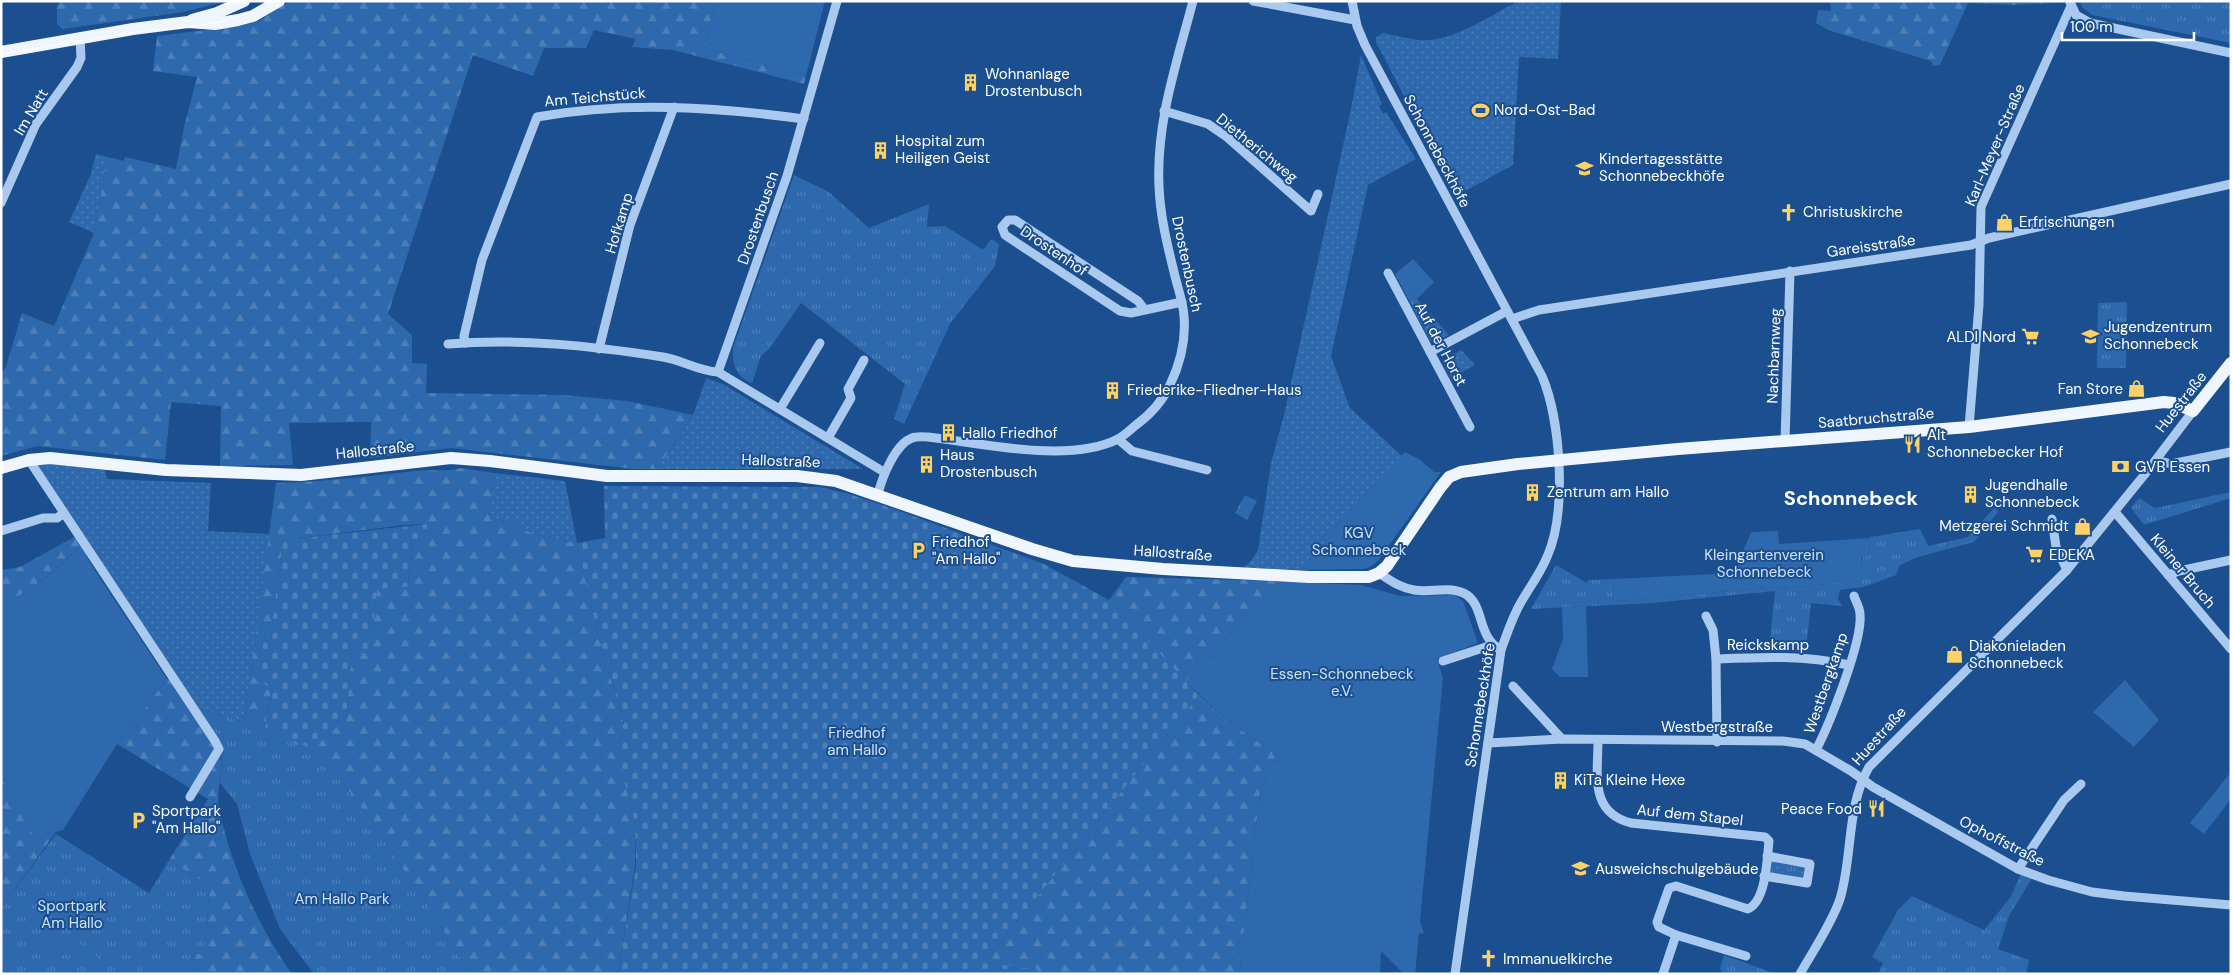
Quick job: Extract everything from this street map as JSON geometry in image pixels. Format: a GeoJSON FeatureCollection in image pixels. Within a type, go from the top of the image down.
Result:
{"type":"FeatureCollection","features":[{"type":"Feature","properties":{"kind":"main road"},"geometry":{"type":"LineString","coordinates":[[188,22],[194,18],[217,13],[244,1]]}},
{"type":"Feature","properties":{"kind":"main road"},"geometry":{"type":"LineString","coordinates":[[1,52],[80,37],[188,22],[215,24],[238,20],[252,16],[279,1]]}},
{"type":"Feature","properties":{"kind":"main road","name":"Huestraße"},"geometry":{"type":"LineString","coordinates":[[2194,411],[2231,364]]}},
{"type":"Feature","properties":{"kind":"main road","name":"Saatbruchstraße"},"geometry":{"type":"LineString","coordinates":[[1559,460],[1969,427],[2164,402],[2174,403],[2194,411]]}},
{"type":"Feature","properties":{"kind":"main road","name":"Hallostraße"},"geometry":{"type":"LineString","coordinates":[[1,468],[29,460],[50,458],[166,470],[301,475],[451,458],[607,476],[797,476],[836,481],[1032,549],[1073,561],[1272,576],[1358,578],[1380,573]]}},
{"type":"Feature","properties":{"kind":"main road"},"geometry":{"type":"LineString","coordinates":[[1380,573],[1387,566],[1449,477],[1461,472],[1559,460]]}},
{"type":"Feature","properties":{"kind":"street","name":"Drostenbusch"},"geometry":{"type":"LineString","coordinates":[[718,372],[787,176],[837,1]]}},
{"type":"Feature","properties":{"kind":"street","name":"Drostenbusch"},"geometry":{"type":"LineString","coordinates":[[878,494],[884,472],[901,447],[913,438],[928,437],[1020,449],[1054,451],[1080,449],[1118,439],[1149,416],[1164,399],[1182,351],[1184,330],[1182,302],[1164,229],[1159,188],[1159,152],[1164,111],[1193,1]]}},
{"type":"Feature","properties":{"kind":"street"},"geometry":{"type":"LineString","coordinates":[[1252,1],[1355,20]]}},
{"type":"Feature","properties":{"kind":"street","name":"Schonnebeckhöfe"},"geometry":{"type":"LineString","coordinates":[[1352,1],[1355,20],[1365,45],[1548,391],[1559,460],[1560,486],[1554,540],[1547,558],[1511,621],[1501,650],[1455,974]]}},
{"type":"Feature","properties":{"kind":"street"},"geometry":{"type":"LineString","coordinates":[[2071,3],[2079,17],[2090,23],[2231,53]]}},
{"type":"Feature","properties":{"kind":"street","name":"Karl-Meyer-Straße"},"geometry":{"type":"LineString","coordinates":[[1969,427],[1979,305],[1979,214],[2071,3]]}},
{"type":"Feature","properties":{"kind":"street","name":"Im Natt"},"geometry":{"type":"LineString","coordinates":[[1,203],[36,124],[77,67],[81,58],[80,37]]}},
{"type":"Feature","properties":{"kind":"street","name":"Am Teichstück"},"geometry":{"type":"LineString","coordinates":[[465,343],[464,336],[482,260],[537,117],[568,111],[627,106],[738,110],[804,119]]}},
{"type":"Feature","properties":{"kind":"street","name":"Hofkamp"},"geometry":{"type":"LineString","coordinates":[[599,349],[630,225],[674,107]]}},
{"type":"Feature","properties":{"kind":"street","name":"Dietherichweg"},"geometry":{"type":"LineString","coordinates":[[1164,111],[1208,124],[1227,137],[1311,211],[1318,194]]}},
{"type":"Feature","properties":{"kind":"street","name":"Gareisstraße"},"geometry":{"type":"LineString","coordinates":[[1509,315],[1790,271],[1960,247],[1979,243],[1989,238],[2231,184]]}},
{"type":"Feature","properties":{"kind":"street","name":"Drostenhof"},"geometry":{"type":"LineString","coordinates":[[1145,310],[1138,301],[1015,220],[1008,220],[1002,227],[1005,235],[1120,311],[1130,313],[1145,310],[1182,302]]}},
{"type":"Feature","properties":{"kind":"street","name":"Nachbarnweg"},"geometry":{"type":"LineString","coordinates":[[1785,442],[1790,271]]}},
{"type":"Feature","properties":{"kind":"street","name":"Auf der Horst"},"geometry":{"type":"LineString","coordinates":[[1388,273],[1470,427]]}},
{"type":"Feature","properties":{"kind":"street"},"geometry":{"type":"LineString","coordinates":[[1430,352],[1509,315]]}},
{"type":"Feature","properties":{"kind":"street"},"geometry":{"type":"LineString","coordinates":[[780,409],[820,343]]}},
{"type":"Feature","properties":{"kind":"street"},"geometry":{"type":"LineString","coordinates":[[448,344],[530,344],[599,349],[668,358],[704,371],[718,372],[884,472]]}},
{"type":"Feature","properties":{"kind":"street"},"geometry":{"type":"LineString","coordinates":[[828,438],[851,398],[848,389],[864,360]]}},
{"type":"Feature","properties":{"kind":"street","name":"Huestraße"},"geometry":{"type":"LineString","coordinates":[[1800,974],[1840,900],[1856,800],[1862,779],[1869,767],[2066,570],[2115,512],[2194,411]]}},
{"type":"Feature","properties":{"kind":"street"},"geometry":{"type":"LineString","coordinates":[[1118,439],[1132,450],[1206,470]]}},
{"type":"Feature","properties":{"kind":"street"},"geometry":{"type":"LineString","coordinates":[[2156,460],[2171,464],[2231,452]]}},
{"type":"Feature","properties":{"kind":"street"},"geometry":{"type":"LineString","coordinates":[[29,460],[193,706],[219,749],[190,797]]}},
{"type":"Feature","properties":{"kind":"street","name":"Kleiner Bruch"},"geometry":{"type":"LineString","coordinates":[[2115,512],[2231,649]]}},
{"type":"Feature","properties":{"kind":"street"},"geometry":{"type":"LineString","coordinates":[[1,531],[43,518],[57,518],[64,513]]}},
{"type":"Feature","properties":{"kind":"street"},"geometry":{"type":"LineString","coordinates":[[2052,520],[2056,547],[2066,570]]}},
{"type":"Feature","properties":{"kind":"street"},"geometry":{"type":"LineString","coordinates":[[2168,575],[2231,560]]}},
{"type":"Feature","properties":{"kind":"street"},"geometry":{"type":"LineString","coordinates":[[1380,573],[1396,585],[1414,590],[1454,590],[1468,596],[1474,602],[1484,633],[1492,644],[1501,650]]}},
{"type":"Feature","properties":{"kind":"street","name":"Westbergkamp"},"geometry":{"type":"LineString","coordinates":[[1816,750],[1826,730],[1849,666],[1859,630],[1860,614],[1854,596]]}},
{"type":"Feature","properties":{"kind":"street"},"geometry":{"type":"LineString","coordinates":[[1706,616],[1714,630],[1717,742]]}},
{"type":"Feature","properties":{"kind":"street"},"geometry":{"type":"LineString","coordinates":[[1443,661],[1492,644]]}},
{"type":"Feature","properties":{"kind":"street","name":"Reickskamp"},"geometry":{"type":"LineString","coordinates":[[1716,659],[1790,656],[1822,659],[1849,666]]}},
{"type":"Feature","properties":{"kind":"street"},"geometry":{"type":"LineString","coordinates":[[1513,686],[1562,739]]}},
{"type":"Feature","properties":{"kind":"street","name":"Westbergstraße"},"geometry":{"type":"LineString","coordinates":[[1488,743],[1562,739],[1717,742],[1783,740],[1805,744],[1862,779]]}},
{"type":"Feature","properties":{"kind":"street","name":"Auf dem Stapel"},"geometry":{"type":"LineString","coordinates":[[1598,740],[1599,793],[1606,811],[1613,817],[1631,823],[1765,837],[1769,841],[1761,896],[1754,907],[1748,909],[1676,886],[1669,888],[1656,922],[1659,927],[1676,935],[1746,956]]}},
{"type":"Feature","properties":{"kind":"street","name":"Ophoffstraße"},"geometry":{"type":"LineString","coordinates":[[1862,779],[1873,788],[2018,869],[2048,880],[2099,893],[2231,905]]}},
{"type":"Feature","properties":{"kind":"street"},"geometry":{"type":"LineString","coordinates":[[2018,869],[2064,800],[2081,784]]}},
{"type":"Feature","properties":{"kind":"street"},"geometry":{"type":"LineString","coordinates":[[1764,876],[1807,884],[1810,864],[1767,856]]}},
{"type":"Feature","properties":{"kind":"street"},"geometry":{"type":"LineString","coordinates":[[1663,974],[1676,935]]}},
{"type":"Feature","properties":{"kind":"green space"},"geometry":{"type":"Polygon","coordinates":[[[61,1],[179,1],[183,12],[63,29],[57,24],[57,5],[61,1]]]}},
{"type":"Feature","properties":{"kind":"green space"},"geometry":{"type":"Polygon","coordinates":[[[179,1],[227,1],[183,12],[179,1]]]}},
{"type":"Feature","properties":{"kind":"green space"},"geometry":{"type":"Polygon","coordinates":[[[290,1],[625,1],[653,3],[654,1],[716,1],[704,48],[806,76],[804,84],[673,50],[632,47],[636,39],[594,30],[586,48],[544,48],[533,76],[473,55],[388,314],[412,335],[412,363],[427,364],[426,393],[564,395],[627,401],[693,415],[657,469],[633,469],[451,448],[370,458],[371,422],[289,423],[293,465],[220,466],[221,406],[171,402],[165,460],[37,446],[1,456],[1,374],[6,367],[22,313],[54,326],[94,233],[107,157],[124,161],[125,157],[176,169],[184,127],[197,77],[153,71],[157,36],[240,26],[259,21],[290,1]]]}},
{"type":"Feature","properties":{"kind":"green space"},"geometry":{"type":"Polygon","coordinates":[[[716,1],[825,1],[806,76],[704,48],[716,1]]]}},
{"type":"Feature","properties":{"kind":"green space"},"geometry":{"type":"Polygon","coordinates":[[[1519,1],[1561,1],[1558,59],[1519,57],[1513,165],[1456,196],[1376,42],[1376,38],[1383,33],[1418,40],[1429,40],[1452,35],[1487,19],[1519,1]]]}},
{"type":"Feature","properties":{"kind":"green space"},"geometry":{"type":"Polygon","coordinates":[[[1830,1],[2057,1],[2057,3],[2013,5],[1968,3],[1940,65],[1933,66],[1931,61],[1828,30],[1816,23],[1818,10],[1831,11],[1830,1]]]}},
{"type":"Feature","properties":{"kind":"green space"},"geometry":{"type":"Polygon","coordinates":[[[2079,1],[2231,1],[2231,43],[2092,15],[2083,8],[2079,1]]]}},
{"type":"Feature","properties":{"kind":"green space"},"geometry":{"type":"Polygon","coordinates":[[[1361,55],[1382,104],[1379,106],[1383,114],[1386,112],[1416,159],[1368,185],[1331,356],[1350,408],[1402,456],[1340,522],[1302,570],[1243,568],[1251,561],[1258,550],[1271,463],[1284,415],[1361,55]]]}},
{"type":"Feature","properties":{"kind":"green space"},"geometry":{"type":"Polygon","coordinates":[[[96,154],[107,157],[94,233],[69,222],[91,174],[96,154]]]}},
{"type":"Feature","properties":{"kind":"green space"},"geometry":{"type":"Polygon","coordinates":[[[794,175],[829,192],[869,228],[929,204],[927,227],[945,226],[984,249],[991,239],[999,244],[995,266],[950,324],[904,424],[894,419],[905,384],[801,303],[769,349],[761,356],[752,383],[739,374],[734,365],[733,348],[794,175]]]}},
{"type":"Feature","properties":{"kind":"green space"},"geometry":{"type":"Polygon","coordinates":[[[1413,259],[1434,282],[1417,299],[1395,274],[1413,259]]]}},
{"type":"Feature","properties":{"kind":"green space"},"geometry":{"type":"Polygon","coordinates":[[[1395,274],[1449,335],[1436,342],[1430,340],[1395,274]]]}},
{"type":"Feature","properties":{"kind":"green space"},"geometry":{"type":"Polygon","coordinates":[[[2127,302],[2126,368],[2097,368],[2098,303],[2127,302]]]}},
{"type":"Feature","properties":{"kind":"green space"},"geometry":{"type":"Polygon","coordinates":[[[1461,350],[1475,365],[1451,378],[1442,361],[1461,350]]]}},
{"type":"Feature","properties":{"kind":"green space"},"geometry":{"type":"Polygon","coordinates":[[[706,378],[723,384],[863,469],[657,469],[693,415],[706,378]]]}},
{"type":"Feature","properties":{"kind":"green space","name":"KGV Schonnebeck"},"geometry":{"type":"Polygon","coordinates":[[[1405,452],[1419,459],[1434,472],[1441,472],[1378,561],[1364,569],[1302,570],[1340,522],[1405,452]]]}},
{"type":"Feature","properties":{"kind":"green space"},"geometry":{"type":"Polygon","coordinates":[[[32,462],[104,466],[107,479],[211,483],[208,531],[270,534],[244,722],[196,708],[32,462]]]}},
{"type":"Feature","properties":{"kind":"green space"},"geometry":{"type":"Polygon","coordinates":[[[461,468],[494,473],[490,518],[514,522],[532,534],[577,543],[596,627],[624,724],[616,744],[635,824],[635,866],[618,974],[470,974],[428,906],[369,818],[331,768],[277,737],[244,722],[276,483],[329,480],[421,470],[461,468]],[[427,524],[283,540],[270,641],[264,640],[271,689],[265,728],[331,730],[346,719],[352,651],[371,653],[377,588],[408,587],[412,542],[427,524]]]}},
{"type":"Feature","properties":{"kind":"green space"},"geometry":{"type":"Polygon","coordinates":[[[494,473],[565,481],[577,543],[532,534],[514,522],[490,518],[494,473]]]}},
{"type":"Feature","properties":{"kind":"green space","name":"Friedhof am Hallo"},"geometry":{"type":"Polygon","coordinates":[[[604,486],[819,487],[846,493],[894,509],[1044,564],[1109,600],[1199,695],[984,963],[1037,969],[1037,974],[618,974],[636,866],[635,824],[615,743],[624,723],[596,627],[577,543],[605,538],[604,486]]]}},
{"type":"Feature","properties":{"kind":"green space"},"geometry":{"type":"Polygon","coordinates":[[[2231,492],[2231,498],[2144,525],[2131,508],[2139,498],[2155,508],[2231,492]]]}},
{"type":"Feature","properties":{"kind":"green space"},"geometry":{"type":"Polygon","coordinates":[[[1245,495],[1257,501],[1247,520],[1235,513],[1245,495]]]}},
{"type":"Feature","properties":{"kind":"green space"},"geometry":{"type":"Polygon","coordinates":[[[1995,507],[1998,512],[1974,542],[1918,557],[1900,565],[1896,575],[1864,587],[1840,590],[1838,599],[1842,606],[1811,603],[1806,651],[1769,649],[1775,591],[1653,603],[1531,609],[1556,565],[1587,583],[1588,580],[1613,579],[1614,601],[1811,586],[1860,580],[1863,556],[1869,555],[1870,537],[1920,529],[1928,546],[1968,537],[1995,507]]]}},
{"type":"Feature","properties":{"kind":"green space"},"geometry":{"type":"Polygon","coordinates":[[[427,524],[426,541],[412,542],[408,587],[377,589],[371,653],[352,652],[346,719],[312,749],[265,728],[271,689],[258,679],[264,640],[270,640],[283,540],[427,524]]]}},
{"type":"Feature","properties":{"kind":"green space","name":"Kleingartenverein Schonnebeck"},"geometry":{"type":"Polygon","coordinates":[[[1778,531],[1779,544],[1870,538],[1869,556],[1862,557],[1861,580],[1811,586],[1614,601],[1613,579],[1734,573],[1751,532],[1778,531]]]}},
{"type":"Feature","properties":{"kind":"green space"},"geometry":{"type":"Polygon","coordinates":[[[76,536],[81,544],[63,562],[34,586],[1,605],[1,570],[20,567],[76,536]]]}},
{"type":"Feature","properties":{"kind":"green space"},"geometry":{"type":"Polygon","coordinates":[[[81,544],[90,563],[167,679],[117,744],[63,830],[56,832],[50,827],[38,844],[1,776],[1,605],[44,579],[81,544]]]}},
{"type":"Feature","properties":{"kind":"green space"},"geometry":{"type":"Polygon","coordinates":[[[1126,577],[1279,581],[1186,682],[1109,600],[1126,577]]]}},
{"type":"Feature","properties":{"kind":"green space","name":"Essen-Schonnebeck e.V."},"geometry":{"type":"Polygon","coordinates":[[[1279,581],[1361,585],[1400,596],[1455,595],[1463,601],[1478,643],[1437,659],[1443,678],[1420,921],[1424,934],[1419,933],[1415,974],[1404,974],[1381,951],[1380,974],[1239,974],[1260,792],[1275,758],[1273,752],[1227,720],[1186,682],[1279,581]]]}},
{"type":"Feature","properties":{"kind":"green space"},"geometry":{"type":"Polygon","coordinates":[[[1586,606],[1588,677],[1560,677],[1552,669],[1563,639],[1562,607],[1586,606]]]}},
{"type":"Feature","properties":{"kind":"green space"},"geometry":{"type":"Polygon","coordinates":[[[167,679],[173,679],[219,750],[221,771],[218,800],[230,851],[257,915],[292,974],[193,974],[195,953],[204,954],[210,886],[169,860],[208,799],[117,744],[167,679]]]}},
{"type":"Feature","properties":{"kind":"green space"},"geometry":{"type":"Polygon","coordinates":[[[2125,680],[2159,720],[2134,747],[2093,712],[2125,680]]]}},
{"type":"Feature","properties":{"kind":"green space"},"geometry":{"type":"Polygon","coordinates":[[[1199,695],[1227,720],[1273,752],[1275,758],[1260,792],[1239,974],[1037,974],[1037,969],[984,963],[1199,695]]]}},
{"type":"Feature","properties":{"kind":"green space","name":"Am Hallo Park"},"geometry":{"type":"Polygon","coordinates":[[[196,708],[244,722],[312,751],[331,768],[369,818],[428,906],[470,974],[314,974],[280,929],[250,854],[237,804],[220,783],[222,759],[220,748],[196,708]]]}},
{"type":"Feature","properties":{"kind":"green space"},"geometry":{"type":"Polygon","coordinates":[[[2231,772],[2231,799],[2204,834],[2190,823],[2231,772]]]}},
{"type":"Feature","properties":{"kind":"green space"},"geometry":{"type":"Polygon","coordinates":[[[1,776],[38,843],[50,827],[56,832],[1,908],[1,776]]]}},
{"type":"Feature","properties":{"kind":"green space","name":"Sportpark Am Hallo"},"geometry":{"type":"Polygon","coordinates":[[[56,834],[149,893],[169,860],[210,886],[204,954],[195,954],[193,974],[1,974],[1,908],[56,834]]]}},
{"type":"Feature","properties":{"kind":"green space"},"geometry":{"type":"Polygon","coordinates":[[[1769,859],[1808,865],[1806,882],[1766,875],[1769,859]]]}},
{"type":"Feature","properties":{"kind":"green space"},"geometry":{"type":"Polygon","coordinates":[[[1784,863],[1801,865],[1798,879],[1781,876],[1784,863]]]}},
{"type":"Feature","properties":{"kind":"green space"},"geometry":{"type":"Polygon","coordinates":[[[2021,874],[2032,878],[2009,916],[1998,949],[2029,960],[2026,974],[1878,974],[1883,963],[1872,957],[1898,910],[1912,896],[1984,930],[2010,898],[2021,874]]]}},
{"type":"Feature","properties":{"kind":"green space"},"geometry":{"type":"Polygon","coordinates":[[[49,938],[68,940],[84,947],[98,958],[108,974],[97,974],[78,955],[54,948],[30,955],[20,963],[12,974],[1,974],[1,952],[16,953],[27,945],[49,938]]]}},
{"type":"Feature","properties":{"kind":"green space"},"geometry":{"type":"Polygon","coordinates":[[[1724,955],[1776,974],[1723,974],[1720,968],[1724,955]]]}},
{"type":"Feature","properties":{"kind":"green space"},"geometry":{"type":"Polygon","coordinates":[[[144,959],[187,965],[186,974],[142,974],[144,959]]]}},
{"type":"Feature","properties":{"kind":"tram line"},"geometry":{"type":"LineString","coordinates":[[1,54],[114,35],[221,22],[255,10],[268,1]]}},
{"type":"Feature","properties":{"kind":"place","name":"Wohnanlage Drostenbusch"},"geometry":{"type":"Point","coordinates":[971,83]}},
{"type":"Feature","properties":{"kind":"place","name":"Nord-Ost-Bad"},"geometry":{"type":"Point","coordinates":[1480,110]}},
{"type":"Feature","properties":{"kind":"place","name":"Hospital zum Heiligen Geist"},"geometry":{"type":"Point","coordinates":[881,150]}},
{"type":"Feature","properties":{"kind":"place","name":"Kindertagesstätte Schonnebeckhöfe"},"geometry":{"type":"Point","coordinates":[1585,168]}},
{"type":"Feature","properties":{"kind":"place","name":"Christuskirche"},"geometry":{"type":"Point","coordinates":[1789,212]}},
{"type":"Feature","properties":{"kind":"place","name":"Erfrischungen"},"geometry":{"type":"Point","coordinates":[2005,222]}},
{"type":"Feature","properties":{"kind":"place","name":"Jugendzentrum Schonnebeck"},"geometry":{"type":"Point","coordinates":[2090,336]}},
{"type":"Feature","properties":{"kind":"place","name":"ALDI Nord"},"geometry":{"type":"Point","coordinates":[2030,337]}},
{"type":"Feature","properties":{"kind":"place","name":"Fan Store"},"geometry":{"type":"Point","coordinates":[2137,389]}},
{"type":"Feature","properties":{"kind":"place","name":"Friederike-Fliedner-Haus"},"geometry":{"type":"Point","coordinates":[1113,390]}},
{"type":"Feature","properties":{"kind":"place","name":"Hallo Friedhof"},"geometry":{"type":"Point","coordinates":[948,433]}},
{"type":"Feature","properties":{"kind":"place","name":"Alt Schonnebecker Hof"},"geometry":{"type":"Point","coordinates":[1913,444]}},
{"type":"Feature","properties":{"kind":"place","name":"Haus Drostenbusch"},"geometry":{"type":"Point","coordinates":[926,464]}},
{"type":"Feature","properties":{"kind":"place","name":"GVB Essen"},"geometry":{"type":"Point","coordinates":[2121,467]}},
{"type":"Feature","properties":{"kind":"place","name":"Zentrum am Hallo"},"geometry":{"type":"Point","coordinates":[1533,492]}},
{"type":"Feature","properties":{"kind":"place","name":"Jugendhalle Schonnebeck"},"geometry":{"type":"Point","coordinates":[1971,494]}},
{"type":"Feature","properties":{"kind":"place","name":"Metzgerei Schmidt"},"geometry":{"type":"Point","coordinates":[2083,526]}},
{"type":"Feature","properties":{"kind":"place","name":"Friedhof \"Am Hallo\""},"geometry":{"type":"Point","coordinates":[918,551]}},
{"type":"Feature","properties":{"kind":"place","name":"EDEKA"},"geometry":{"type":"Point","coordinates":[2035,555]}},
{"type":"Feature","properties":{"kind":"place","name":"Diakonieladen Schonnebeck"},"geometry":{"type":"Point","coordinates":[1955,655]}},
{"type":"Feature","properties":{"kind":"place","name":"KiTa Kleine Hexe"},"geometry":{"type":"Point","coordinates":[1560,780]}},
{"type":"Feature","properties":{"kind":"place","name":"Peace Food"},"geometry":{"type":"Point","coordinates":[1876,809]}},
{"type":"Feature","properties":{"kind":"place","name":"Sportpark \"Am Hallo\""},"geometry":{"type":"Point","coordinates":[138,820]}},
{"type":"Feature","properties":{"kind":"place","name":"Ausweichschulgebäude"},"geometry":{"type":"Point","coordinates":[1581,869]}},
{"type":"Feature","properties":{"kind":"place","name":"Immanuelkirche"},"geometry":{"type":"Point","coordinates":[1489,959]}},
{"type":"Feature","properties":{"kind":"district","name":"Schonnebeck"},"geometry":{"type":"Point","coordinates":[1851,498]}}]}
